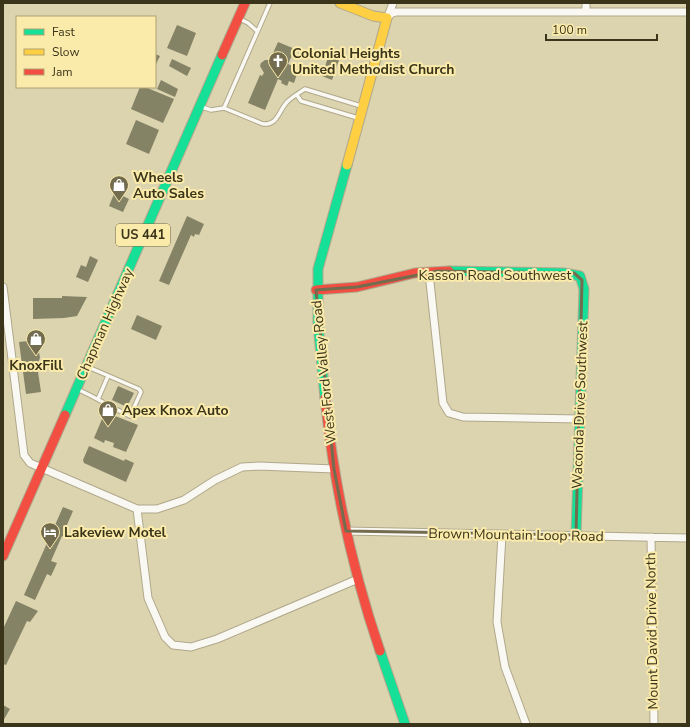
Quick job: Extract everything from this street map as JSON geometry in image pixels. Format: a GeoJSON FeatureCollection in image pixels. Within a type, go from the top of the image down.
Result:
{"type":"FeatureCollection","features":[{"type":"Feature","properties":{"kind":"main road","name":"Chapman Highway"},"geometry":{"type":"LineString","coordinates":[[3,556],[245,3]]}},
{"type":"Feature","properties":{"kind":"main road"},"geometry":{"type":"LineString","coordinates":[[340,3],[373,16],[386,18]]}},
{"type":"Feature","properties":{"kind":"main road","name":"West Ford Valley Road"},"geometry":{"type":"LineString","coordinates":[[386,18],[323,247],[316,290],[324,389],[334,469],[346,531],[358,579],[405,724]]}},
{"type":"Feature","properties":{"kind":"main road","name":"Kasson Road Southwest"},"geometry":{"type":"LineString","coordinates":[[316,290],[358,286],[415,273],[429,272],[564,273],[580,276]]}},
{"type":"Feature","properties":{"kind":"main road","name":"Waconda Drive Southwest"},"geometry":{"type":"LineString","coordinates":[[576,535],[584,289],[580,276]]}},
{"type":"Feature","properties":{"kind":"street"},"geometry":{"type":"LineString","coordinates":[[386,18],[393,3]]}},
{"type":"Feature","properties":{"kind":"street"},"geometry":{"type":"LineString","coordinates":[[586,3],[586,12]]}},
{"type":"Feature","properties":{"kind":"street"},"geometry":{"type":"LineString","coordinates":[[386,18],[392,13],[396,12],[687,12]]}},
{"type":"Feature","properties":{"kind":"street"},"geometry":{"type":"LineString","coordinates":[[429,272],[444,403],[449,413],[463,417],[580,419]]}},
{"type":"Feature","properties":{"kind":"street"},"geometry":{"type":"LineString","coordinates":[[3,287],[6,342],[24,455],[30,463],[137,509],[157,509],[169,506],[184,500],[216,480],[242,467],[259,466],[334,469]]}},
{"type":"Feature","properties":{"kind":"street"},"geometry":{"type":"LineString","coordinates":[[137,509],[148,598],[165,637],[173,644],[191,647],[217,639],[358,579]]}},
{"type":"Feature","properties":{"kind":"street","name":"Brown Mountain Loop Road"},"geometry":{"type":"LineString","coordinates":[[346,531],[687,538]]}},
{"type":"Feature","properties":{"kind":"street"},"geometry":{"type":"LineString","coordinates":[[502,535],[497,622],[505,667],[526,724]]}},
{"type":"Feature","properties":{"kind":"street","name":"Mount David Drive North"},"geometry":{"type":"LineString","coordinates":[[651,537],[654,724]]}},
{"type":"Feature","properties":{"kind":"lane"},"geometry":{"type":"LineString","coordinates":[[224,108],[270,3]]}},
{"type":"Feature","properties":{"kind":"lane"},"geometry":{"type":"LineString","coordinates":[[238,18],[248,22],[257,32]]}},
{"type":"Feature","properties":{"kind":"lane"},"geometry":{"type":"LineString","coordinates":[[200,106],[211,110],[224,108],[263,124],[274,123],[286,104],[305,89],[362,106]]}},
{"type":"Feature","properties":{"kind":"lane"},"geometry":{"type":"LineString","coordinates":[[297,94],[301,101],[359,119]]}},
{"type":"Feature","properties":{"kind":"lane"},"geometry":{"type":"LineString","coordinates":[[76,389],[130,416],[140,392],[139,389],[86,366]]}},
{"type":"Feature","properties":{"kind":"lane"},"geometry":{"type":"LineString","coordinates":[[98,399],[108,376]]}},
{"type":"Feature","properties":{"kind":"highlighted area"},"geometry":{"type":"Polygon","coordinates":[[[438,271],[574,273],[582,280],[576,535],[346,531],[334,469],[316,290],[357,287],[438,271]]]}},
{"type":"Feature","properties":{"kind":"building"},"geometry":{"type":"Polygon","coordinates":[[[177,25],[196,33],[187,56],[167,48],[177,25]]]}},
{"type":"Feature","properties":{"kind":"building","name":"Colonial Heights United Methodist Church"},"geometry":{"type":"Polygon","coordinates":[[[278,42],[295,49],[288,64],[296,67],[293,73],[297,74],[294,83],[289,81],[287,86],[281,83],[282,81],[278,79],[265,110],[248,103],[260,75],[262,76],[264,73],[260,66],[261,63],[265,60],[270,60],[278,42]]]}},
{"type":"Feature","properties":{"kind":"building"},"geometry":{"type":"Polygon","coordinates":[[[156,54],[160,56],[156,64],[156,54]]]}},
{"type":"Feature","properties":{"kind":"building"},"geometry":{"type":"Polygon","coordinates":[[[329,54],[340,57],[332,80],[322,76],[329,54]]]}},
{"type":"Feature","properties":{"kind":"building"},"geometry":{"type":"Polygon","coordinates":[[[172,59],[191,68],[187,76],[169,66],[172,59]]]}},
{"type":"Feature","properties":{"kind":"building"},"geometry":{"type":"Polygon","coordinates":[[[161,80],[178,89],[175,97],[157,89],[161,80]]]}},
{"type":"Feature","properties":{"kind":"building"},"geometry":{"type":"Polygon","coordinates":[[[140,88],[147,88],[174,99],[163,123],[131,109],[140,88]]]}},
{"type":"Feature","properties":{"kind":"building"},"geometry":{"type":"Polygon","coordinates":[[[136,120],[159,130],[149,154],[126,144],[136,120]]]}},
{"type":"Feature","properties":{"kind":"building","name":"Wheels Auto Sales"},"geometry":{"type":"Polygon","coordinates":[[[117,193],[129,199],[123,212],[109,206],[114,194],[117,193]]]}},
{"type":"Feature","properties":{"kind":"building"},"geometry":{"type":"Polygon","coordinates":[[[187,216],[204,224],[199,235],[195,234],[194,237],[191,235],[169,285],[159,281],[187,216]]]}},
{"type":"Feature","properties":{"kind":"building"},"geometry":{"type":"Polygon","coordinates":[[[90,256],[98,260],[88,282],[76,277],[81,265],[86,267],[90,256]]]}},
{"type":"Feature","properties":{"kind":"building"},"geometry":{"type":"Polygon","coordinates":[[[62,296],[87,297],[77,316],[33,319],[33,298],[62,298],[62,296]]]}},
{"type":"Feature","properties":{"kind":"building"},"geometry":{"type":"Polygon","coordinates":[[[137,315],[162,326],[156,340],[131,329],[137,315]]]}},
{"type":"Feature","properties":{"kind":"building"},"geometry":{"type":"Polygon","coordinates":[[[37,340],[40,358],[37,365],[41,392],[26,394],[19,342],[37,340]]]}},
{"type":"Feature","properties":{"kind":"building"},"geometry":{"type":"Polygon","coordinates":[[[118,386],[134,393],[127,407],[112,400],[118,386]]]}},
{"type":"Feature","properties":{"kind":"building"},"geometry":{"type":"Polygon","coordinates":[[[105,412],[138,425],[126,452],[113,447],[114,443],[105,440],[104,443],[94,438],[105,412]]]}},
{"type":"Feature","properties":{"kind":"building"},"geometry":{"type":"Polygon","coordinates":[[[89,446],[124,461],[125,459],[134,463],[126,482],[84,463],[83,460],[89,446]]]}},
{"type":"Feature","properties":{"kind":"building","name":"Lakeview Motel"},"geometry":{"type":"Polygon","coordinates":[[[63,507],[73,511],[63,534],[67,536],[66,538],[62,536],[51,561],[57,563],[51,576],[47,574],[35,600],[24,595],[63,507]]]}},
{"type":"Feature","properties":{"kind":"building"},"geometry":{"type":"Polygon","coordinates":[[[16,601],[38,611],[30,622],[27,621],[6,665],[3,664],[3,629],[16,601]]]}},
{"type":"Feature","properties":{"kind":"building"},"geometry":{"type":"Polygon","coordinates":[[[3,705],[10,709],[3,721],[3,705]]]}},
{"type":"Feature","properties":{"kind":"traffic: fast"},"geometry":{"type":"LineString","coordinates":[[65,415],[222,55]]}},
{"type":"Feature","properties":{"kind":"traffic: fast"},"geometry":{"type":"LineString","coordinates":[[325,398],[318,324],[318,269],[347,165]]}},
{"type":"Feature","properties":{"kind":"traffic: fast"},"geometry":{"type":"LineString","coordinates":[[449,271],[564,273],[580,276],[584,289],[576,535]]}},
{"type":"Feature","properties":{"kind":"traffic: fast"},"geometry":{"type":"LineString","coordinates":[[380,651],[405,724]]}},
{"type":"Feature","properties":{"kind":"traffic: slow"},"geometry":{"type":"LineString","coordinates":[[340,3],[373,16],[387,18],[347,165]]}},
{"type":"Feature","properties":{"kind":"traffic: jam"},"geometry":{"type":"LineString","coordinates":[[222,55],[245,3]]}},
{"type":"Feature","properties":{"kind":"traffic: jam"},"geometry":{"type":"LineString","coordinates":[[316,290],[357,287],[415,273],[449,271]]}},
{"type":"Feature","properties":{"kind":"traffic: jam"},"geometry":{"type":"LineString","coordinates":[[325,398],[333,463],[345,526],[361,589],[380,651]]}},
{"type":"Feature","properties":{"kind":"traffic: jam"},"geometry":{"type":"LineString","coordinates":[[3,556],[65,415]]}},
{"type":"Feature","properties":{"kind":"place","name":"Colonial Heights United Methodist Church"},"geometry":{"type":"Point","coordinates":[278,78]}},
{"type":"Feature","properties":{"kind":"place","name":"Wheels Auto Sales"},"geometry":{"type":"Point","coordinates":[119,202]}},
{"type":"Feature","properties":{"kind":"place","name":"KnoxFill"},"geometry":{"type":"Point","coordinates":[36,356]}},
{"type":"Feature","properties":{"kind":"place","name":"Apex Knox Auto"},"geometry":{"type":"Point","coordinates":[108,427]}},
{"type":"Feature","properties":{"kind":"place","name":"Lakeview Motel"},"geometry":{"type":"Point","coordinates":[50,549]}}]}
